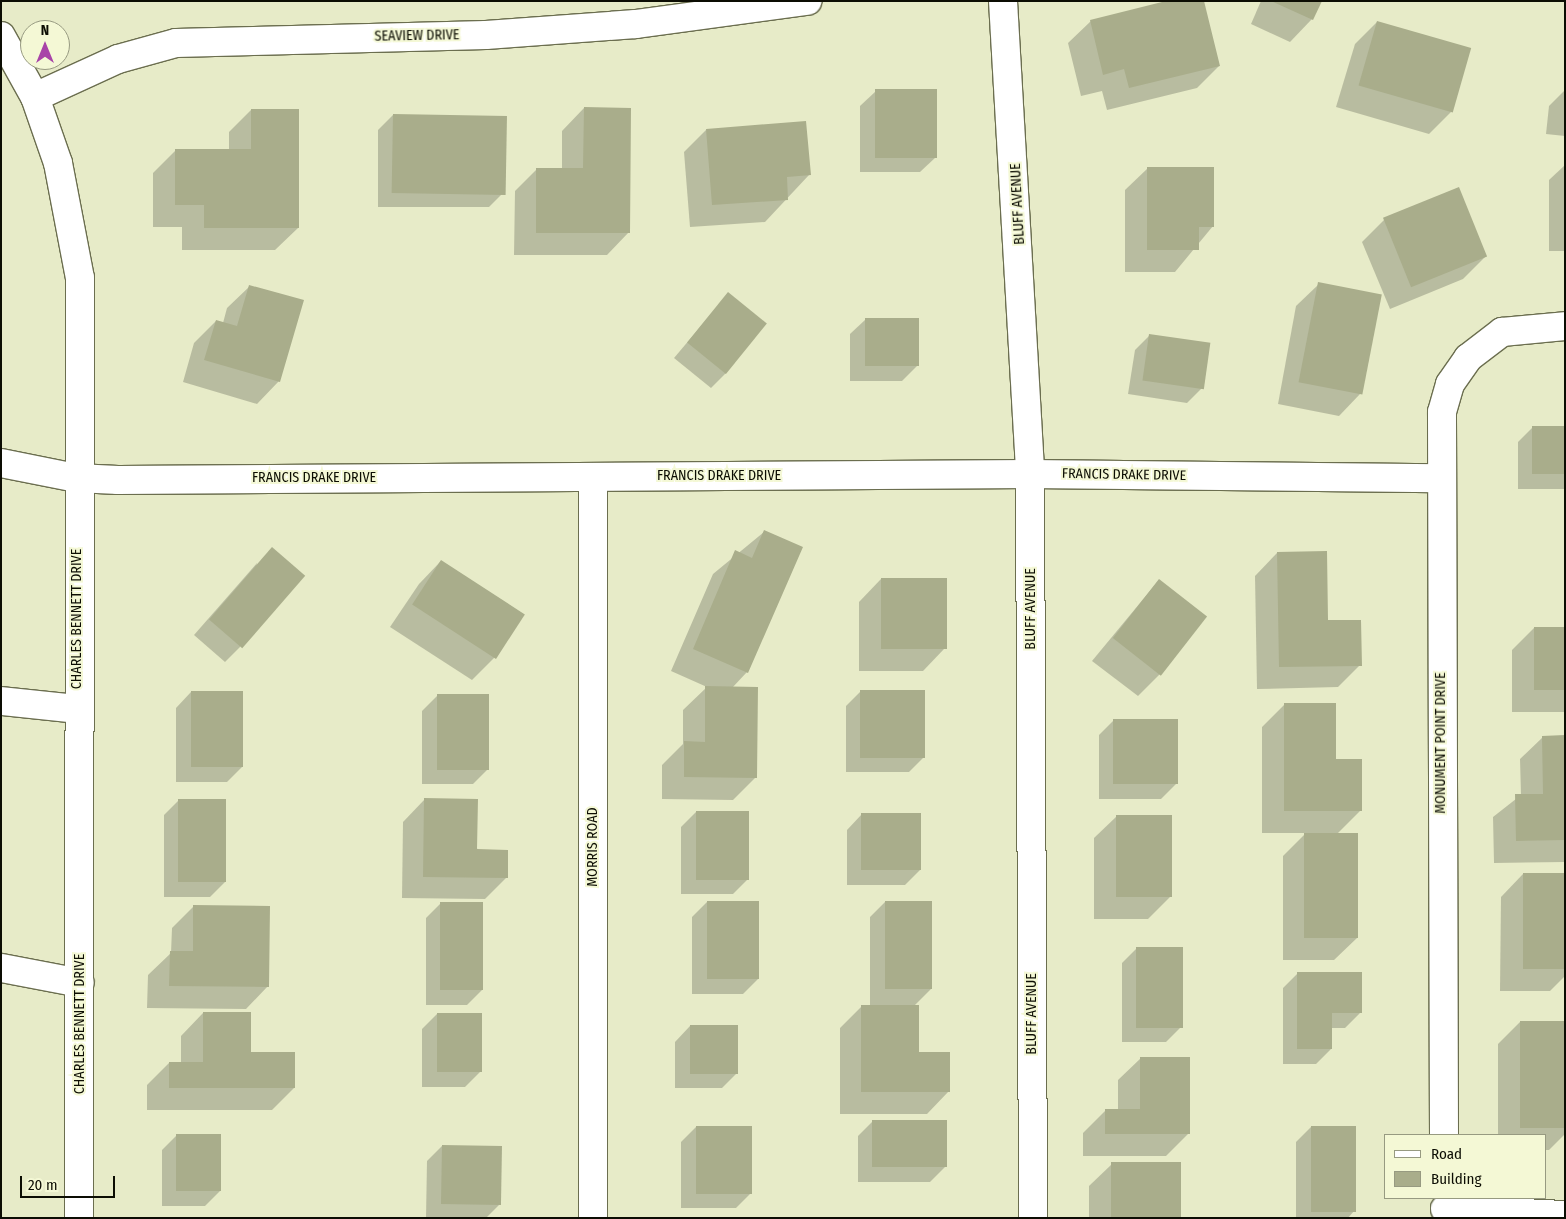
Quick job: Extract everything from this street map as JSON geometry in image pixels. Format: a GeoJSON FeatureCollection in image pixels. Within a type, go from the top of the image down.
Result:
{"type":"FeatureCollection","features":[{"type":"Feature","properties":{"kind":"street","name":"SEAVIEW DRIVE"},"geometry":{"type":"LineString","coordinates":[[35,97],[118,59],[176,43],[486,35],[636,24],[807,1]]}},
{"type":"Feature","properties":{"kind":"street","name":"BLUFF AVENUE"},"geometry":{"type":"LineString","coordinates":[[1003,1],[1030,474],[1033,1218]]}},
{"type":"Feature","properties":{"kind":"street","name":"CHARLES BENNETT DRIVE"},"geometry":{"type":"LineString","coordinates":[[1,36],[35,97],[67,197],[80,278],[82,372],[76,478],[80,983],[79,1218]]}},
{"type":"Feature","properties":{"kind":"street","name":"MONUMENT POINT DRIVE"},"geometry":{"type":"LineString","coordinates":[[1444,1134],[1439,478],[1442,412],[1450,384],[1468,358],[1502,332],[1565,326]]}},
{"type":"Feature","properties":{"kind":"street","name":"FRANCIS DRAKE DRIVE"},"geometry":{"type":"LineString","coordinates":[[1,463],[76,478],[1030,474],[1439,478]]}},
{"type":"Feature","properties":{"kind":"street","name":"MORRIS ROAD"},"geometry":{"type":"LineString","coordinates":[[593,477],[593,1218]]}},
{"type":"Feature","properties":{"kind":"street"},"geometry":{"type":"LineString","coordinates":[[1,701],[77,709]]}},
{"type":"Feature","properties":{"kind":"street"},"geometry":{"type":"LineString","coordinates":[[1,968],[80,983]]}},
{"type":"Feature","properties":{"kind":"street"},"geometry":{"type":"LineString","coordinates":[[1445,1208],[1565,1215]]}},
{"type":"Feature","properties":{"kind":"building"},"geometry":{"type":"Polygon","coordinates":[[[1166,1],[1204,1],[1220,66],[1129,88],[1124,69],[1103,75],[1090,20],[1166,1]]]}},
{"type":"Feature","properties":{"kind":"building"},"geometry":{"type":"Polygon","coordinates":[[[1271,1],[1322,1],[1313,20],[1271,1]]]}},
{"type":"Feature","properties":{"kind":"building"},"geometry":{"type":"Polygon","coordinates":[[[1377,21],[1471,48],[1453,112],[1359,85],[1377,21]]]}},
{"type":"Feature","properties":{"kind":"building"},"geometry":{"type":"Polygon","coordinates":[[[875,89],[937,89],[937,158],[875,158],[875,89]]]}},
{"type":"Feature","properties":{"kind":"building"},"geometry":{"type":"Polygon","coordinates":[[[584,107],[631,108],[630,233],[536,233],[536,168],[583,168],[584,107]]]}},
{"type":"Feature","properties":{"kind":"building"},"geometry":{"type":"Polygon","coordinates":[[[251,109],[299,109],[299,228],[204,228],[204,205],[175,205],[175,149],[251,149],[251,109]]]}},
{"type":"Feature","properties":{"kind":"building"},"geometry":{"type":"Polygon","coordinates":[[[393,114],[507,116],[506,195],[392,193],[393,114]]]}},
{"type":"Feature","properties":{"kind":"building"},"geometry":{"type":"Polygon","coordinates":[[[806,121],[811,175],[787,177],[788,200],[712,205],[706,129],[806,121]]]}},
{"type":"Feature","properties":{"kind":"building"},"geometry":{"type":"Polygon","coordinates":[[[1147,167],[1214,167],[1214,227],[1199,227],[1199,250],[1147,250],[1147,167]]]}},
{"type":"Feature","properties":{"kind":"building"},"geometry":{"type":"Polygon","coordinates":[[[1459,187],[1487,257],[1411,287],[1383,218],[1459,187]]]}},
{"type":"Feature","properties":{"kind":"building"},"geometry":{"type":"Polygon","coordinates":[[[1318,282],[1382,294],[1362,395],[1299,382],[1318,282]]]}},
{"type":"Feature","properties":{"kind":"building"},"geometry":{"type":"Polygon","coordinates":[[[249,285],[304,300],[280,382],[204,360],[216,320],[237,326],[249,285]]]}},
{"type":"Feature","properties":{"kind":"building"},"geometry":{"type":"Polygon","coordinates":[[[728,292],[767,323],[726,374],[687,343],[728,292]]]}},
{"type":"Feature","properties":{"kind":"building"},"geometry":{"type":"Polygon","coordinates":[[[865,318],[919,318],[919,366],[865,366],[865,318]]]}},
{"type":"Feature","properties":{"kind":"building"},"geometry":{"type":"Polygon","coordinates":[[[1149,334],[1210,343],[1204,389],[1142,381],[1149,334]]]}},
{"type":"Feature","properties":{"kind":"building"},"geometry":{"type":"Polygon","coordinates":[[[1532,426],[1565,426],[1565,474],[1532,474],[1532,426]]]}},
{"type":"Feature","properties":{"kind":"building"},"geometry":{"type":"Polygon","coordinates":[[[764,530],[803,547],[748,673],[693,649],[735,550],[752,558],[764,530]]]}},
{"type":"Feature","properties":{"kind":"building"},"geometry":{"type":"Polygon","coordinates":[[[272,547],[305,576],[242,648],[209,619],[272,547]]]}},
{"type":"Feature","properties":{"kind":"building"},"geometry":{"type":"Polygon","coordinates":[[[1327,551],[1328,620],[1361,620],[1362,666],[1279,667],[1277,552],[1327,551]]]}},
{"type":"Feature","properties":{"kind":"building"},"geometry":{"type":"Polygon","coordinates":[[[441,560],[525,614],[496,659],[412,604],[441,560]]]}},
{"type":"Feature","properties":{"kind":"building"},"geometry":{"type":"Polygon","coordinates":[[[881,578],[947,578],[947,649],[881,649],[881,578]]]}},
{"type":"Feature","properties":{"kind":"building"},"geometry":{"type":"Polygon","coordinates":[[[1159,579],[1207,617],[1161,676],[1113,638],[1159,579]]]}},
{"type":"Feature","properties":{"kind":"building"},"geometry":{"type":"Polygon","coordinates":[[[1534,627],[1565,627],[1565,690],[1534,690],[1534,627]]]}},
{"type":"Feature","properties":{"kind":"building"},"geometry":{"type":"Polygon","coordinates":[[[705,686],[758,687],[757,778],[684,777],[684,741],[705,742],[705,686]]]}},
{"type":"Feature","properties":{"kind":"building"},"geometry":{"type":"Polygon","coordinates":[[[860,690],[925,690],[925,758],[860,758],[860,690]]]}},
{"type":"Feature","properties":{"kind":"building"},"geometry":{"type":"Polygon","coordinates":[[[191,691],[243,691],[243,767],[191,767],[191,691]]]}},
{"type":"Feature","properties":{"kind":"building"},"geometry":{"type":"Polygon","coordinates":[[[437,694],[489,694],[489,770],[437,770],[437,694]]]}},
{"type":"Feature","properties":{"kind":"building"},"geometry":{"type":"Polygon","coordinates":[[[1284,703],[1336,703],[1336,759],[1362,759],[1362,811],[1284,811],[1284,703]]]}},
{"type":"Feature","properties":{"kind":"building"},"geometry":{"type":"Polygon","coordinates":[[[1113,719],[1178,719],[1178,784],[1113,784],[1113,719]]]}},
{"type":"Feature","properties":{"kind":"building"},"geometry":{"type":"Polygon","coordinates":[[[1565,735],[1565,840],[1516,841],[1515,794],[1543,794],[1542,736],[1565,735]]]}},
{"type":"Feature","properties":{"kind":"building"},"geometry":{"type":"Polygon","coordinates":[[[424,798],[478,799],[477,849],[508,850],[508,878],[423,877],[424,798]]]}},
{"type":"Feature","properties":{"kind":"building"},"geometry":{"type":"Polygon","coordinates":[[[178,799],[226,799],[226,882],[178,882],[178,799]]]}},
{"type":"Feature","properties":{"kind":"building"},"geometry":{"type":"Polygon","coordinates":[[[696,811],[749,811],[749,880],[696,880],[696,811]]]}},
{"type":"Feature","properties":{"kind":"building"},"geometry":{"type":"Polygon","coordinates":[[[861,813],[921,813],[921,870],[861,870],[861,813]]]}},
{"type":"Feature","properties":{"kind":"building"},"geometry":{"type":"Polygon","coordinates":[[[1116,815],[1172,815],[1172,897],[1116,897],[1116,815]]]}},
{"type":"Feature","properties":{"kind":"building"},"geometry":{"type":"Polygon","coordinates":[[[1304,833],[1358,833],[1358,938],[1304,938],[1304,833]]]}},
{"type":"Feature","properties":{"kind":"building"},"geometry":{"type":"Polygon","coordinates":[[[1523,873],[1565,873],[1565,969],[1523,969],[1523,873]]]}},
{"type":"Feature","properties":{"kind":"building"},"geometry":{"type":"Polygon","coordinates":[[[707,901],[759,901],[759,979],[707,979],[707,901]]]}},
{"type":"Feature","properties":{"kind":"building"},"geometry":{"type":"Polygon","coordinates":[[[885,901],[932,901],[932,989],[885,989],[885,901]]]}},
{"type":"Feature","properties":{"kind":"building"},"geometry":{"type":"Polygon","coordinates":[[[440,902],[483,902],[483,990],[440,990],[440,902]]]}},
{"type":"Feature","properties":{"kind":"building"},"geometry":{"type":"Polygon","coordinates":[[[193,905],[270,906],[269,987],[169,986],[170,951],[193,951],[193,905]]]}},
{"type":"Feature","properties":{"kind":"building"},"geometry":{"type":"Polygon","coordinates":[[[1136,947],[1183,947],[1183,1028],[1136,1028],[1136,947]]]}},
{"type":"Feature","properties":{"kind":"building"},"geometry":{"type":"Polygon","coordinates":[[[1297,972],[1362,972],[1362,1013],[1332,1013],[1332,1049],[1297,1049],[1297,972]]]}},
{"type":"Feature","properties":{"kind":"building"},"geometry":{"type":"Polygon","coordinates":[[[861,1005],[919,1005],[919,1052],[950,1052],[950,1092],[861,1092],[861,1005]]]}},
{"type":"Feature","properties":{"kind":"building"},"geometry":{"type":"Polygon","coordinates":[[[203,1012],[251,1012],[251,1052],[295,1052],[295,1088],[169,1088],[169,1062],[203,1062],[203,1012]]]}},
{"type":"Feature","properties":{"kind":"building"},"geometry":{"type":"Polygon","coordinates":[[[437,1013],[482,1013],[482,1072],[437,1072],[437,1013]]]}},
{"type":"Feature","properties":{"kind":"building"},"geometry":{"type":"Polygon","coordinates":[[[1520,1021],[1565,1021],[1565,1128],[1520,1128],[1520,1021]]]}},
{"type":"Feature","properties":{"kind":"building"},"geometry":{"type":"Polygon","coordinates":[[[690,1025],[738,1025],[738,1074],[690,1074],[690,1025]]]}},
{"type":"Feature","properties":{"kind":"building"},"geometry":{"type":"Polygon","coordinates":[[[1140,1057],[1190,1057],[1190,1134],[1105,1134],[1105,1109],[1140,1109],[1140,1057]]]}},
{"type":"Feature","properties":{"kind":"building"},"geometry":{"type":"Polygon","coordinates":[[[872,1120],[947,1120],[947,1167],[872,1167],[872,1120]]]}},
{"type":"Feature","properties":{"kind":"building"},"geometry":{"type":"Polygon","coordinates":[[[696,1126],[752,1126],[752,1194],[696,1194],[696,1126]]]}},
{"type":"Feature","properties":{"kind":"building"},"geometry":{"type":"Polygon","coordinates":[[[1311,1126],[1356,1126],[1356,1212],[1311,1212],[1311,1126]]]}},
{"type":"Feature","properties":{"kind":"building"},"geometry":{"type":"Polygon","coordinates":[[[176,1134],[221,1134],[221,1191],[176,1191],[176,1134]]]}},
{"type":"Feature","properties":{"kind":"building"},"geometry":{"type":"Polygon","coordinates":[[[442,1145],[502,1146],[501,1205],[441,1204],[442,1145]]]}},
{"type":"Feature","properties":{"kind":"building"},"geometry":{"type":"Polygon","coordinates":[[[1111,1162],[1181,1162],[1181,1218],[1111,1218],[1111,1162]]]}}]}
